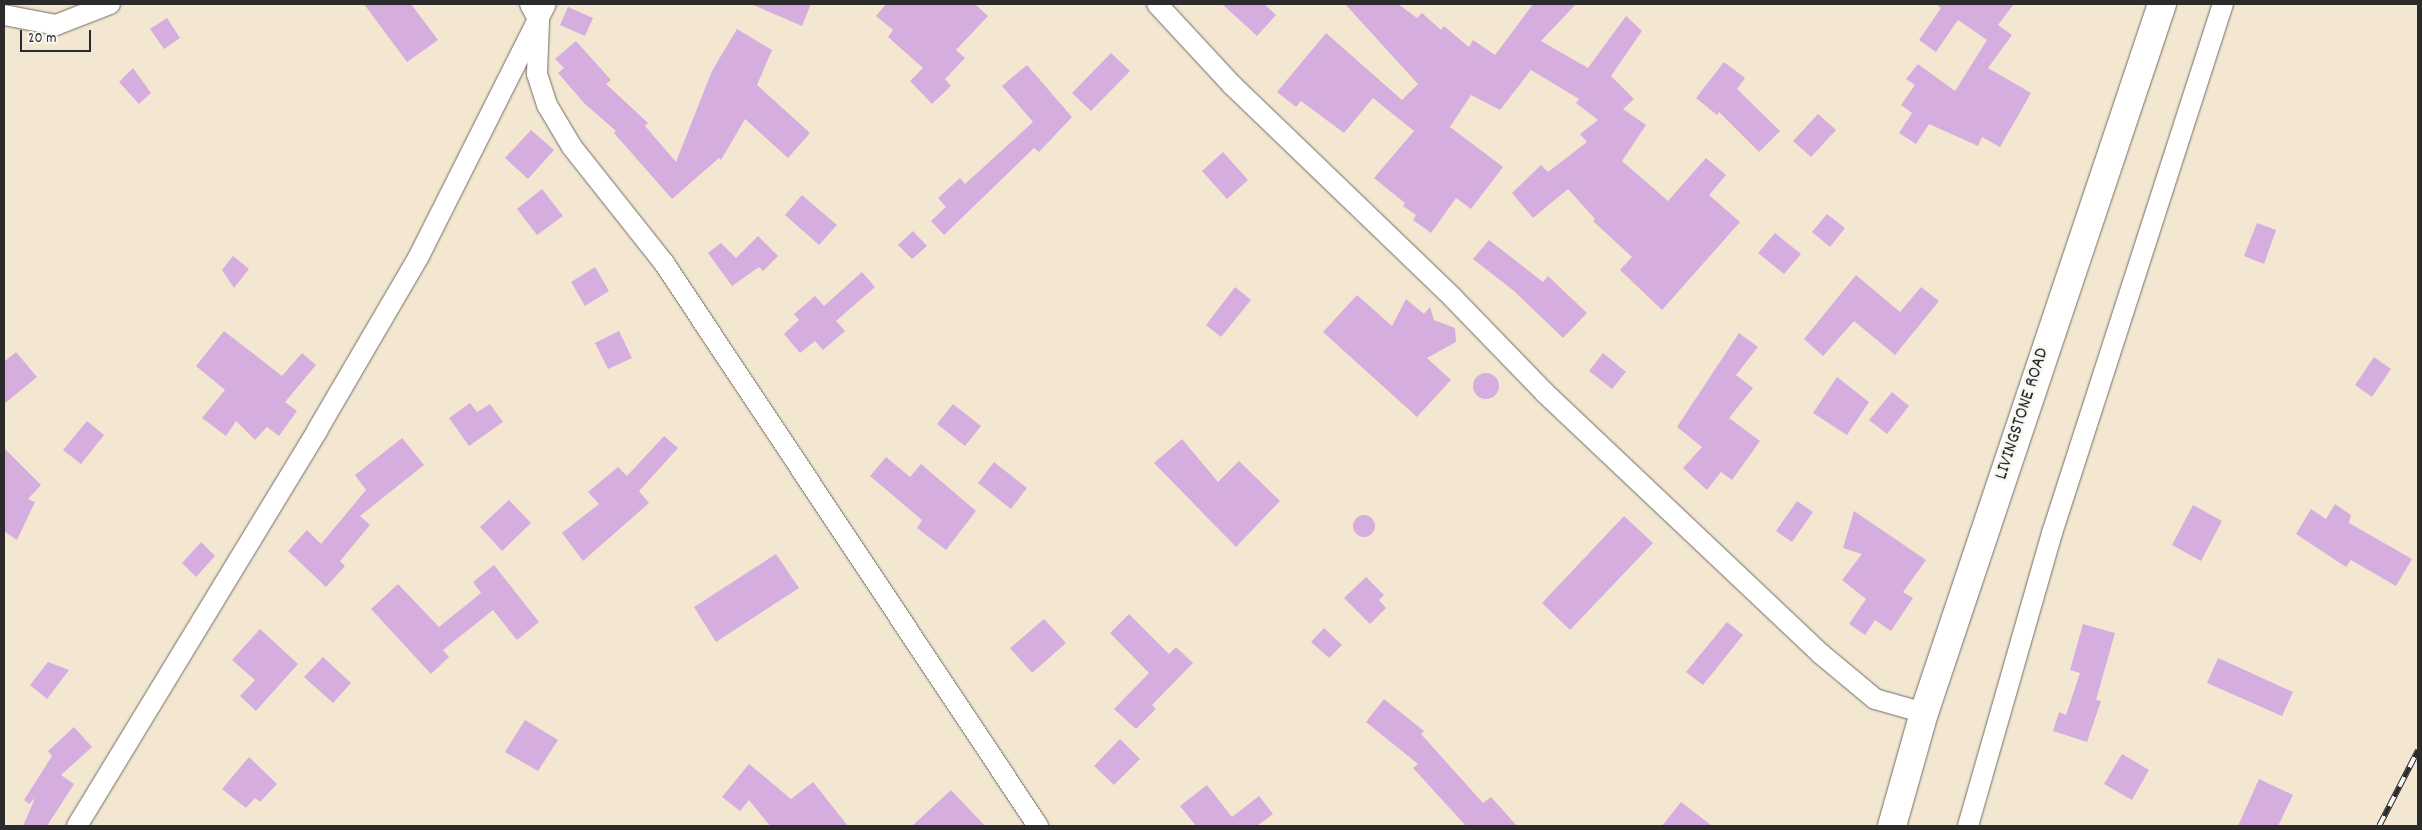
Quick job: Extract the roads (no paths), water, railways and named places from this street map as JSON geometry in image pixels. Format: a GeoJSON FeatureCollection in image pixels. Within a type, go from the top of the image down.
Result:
{"type":"FeatureCollection","features":[{"type":"Feature","properties":{"kind":"highway","name":"LIVINGSTONE ROAD"},"geometry":{"type":"LineString","coordinates":[[1892,826],[1924,713],[2162,4]]}},
{"type":"Feature","properties":{"kind":"street"},"geometry":{"type":"LineString","coordinates":[[4,15],[56,25],[110,4]]}},
{"type":"Feature","properties":{"kind":"street"},"geometry":{"type":"LineString","coordinates":[[1157,4],[1232,86],[1447,292],[1545,393],[1822,654],[1875,699],[1924,713]]}},
{"type":"Feature","properties":{"kind":"street"},"geometry":{"type":"LineString","coordinates":[[1968,826],[2052,533],[2224,4]]}},
{"type":"Feature","properties":{"kind":"street"},"geometry":{"type":"LineString","coordinates":[[77,826],[318,429],[419,256],[538,9]]}},
{"type":"Feature","properties":{"kind":"street"},"geometry":{"type":"LineString","coordinates":[[538,9],[537,74],[547,105],[572,147],[664,263],[1038,826]]}},
{"type":"Feature","properties":{"kind":"railway"},"geometry":{"type":"LineString","coordinates":[[2379,826],[2418,750]]}}]}
